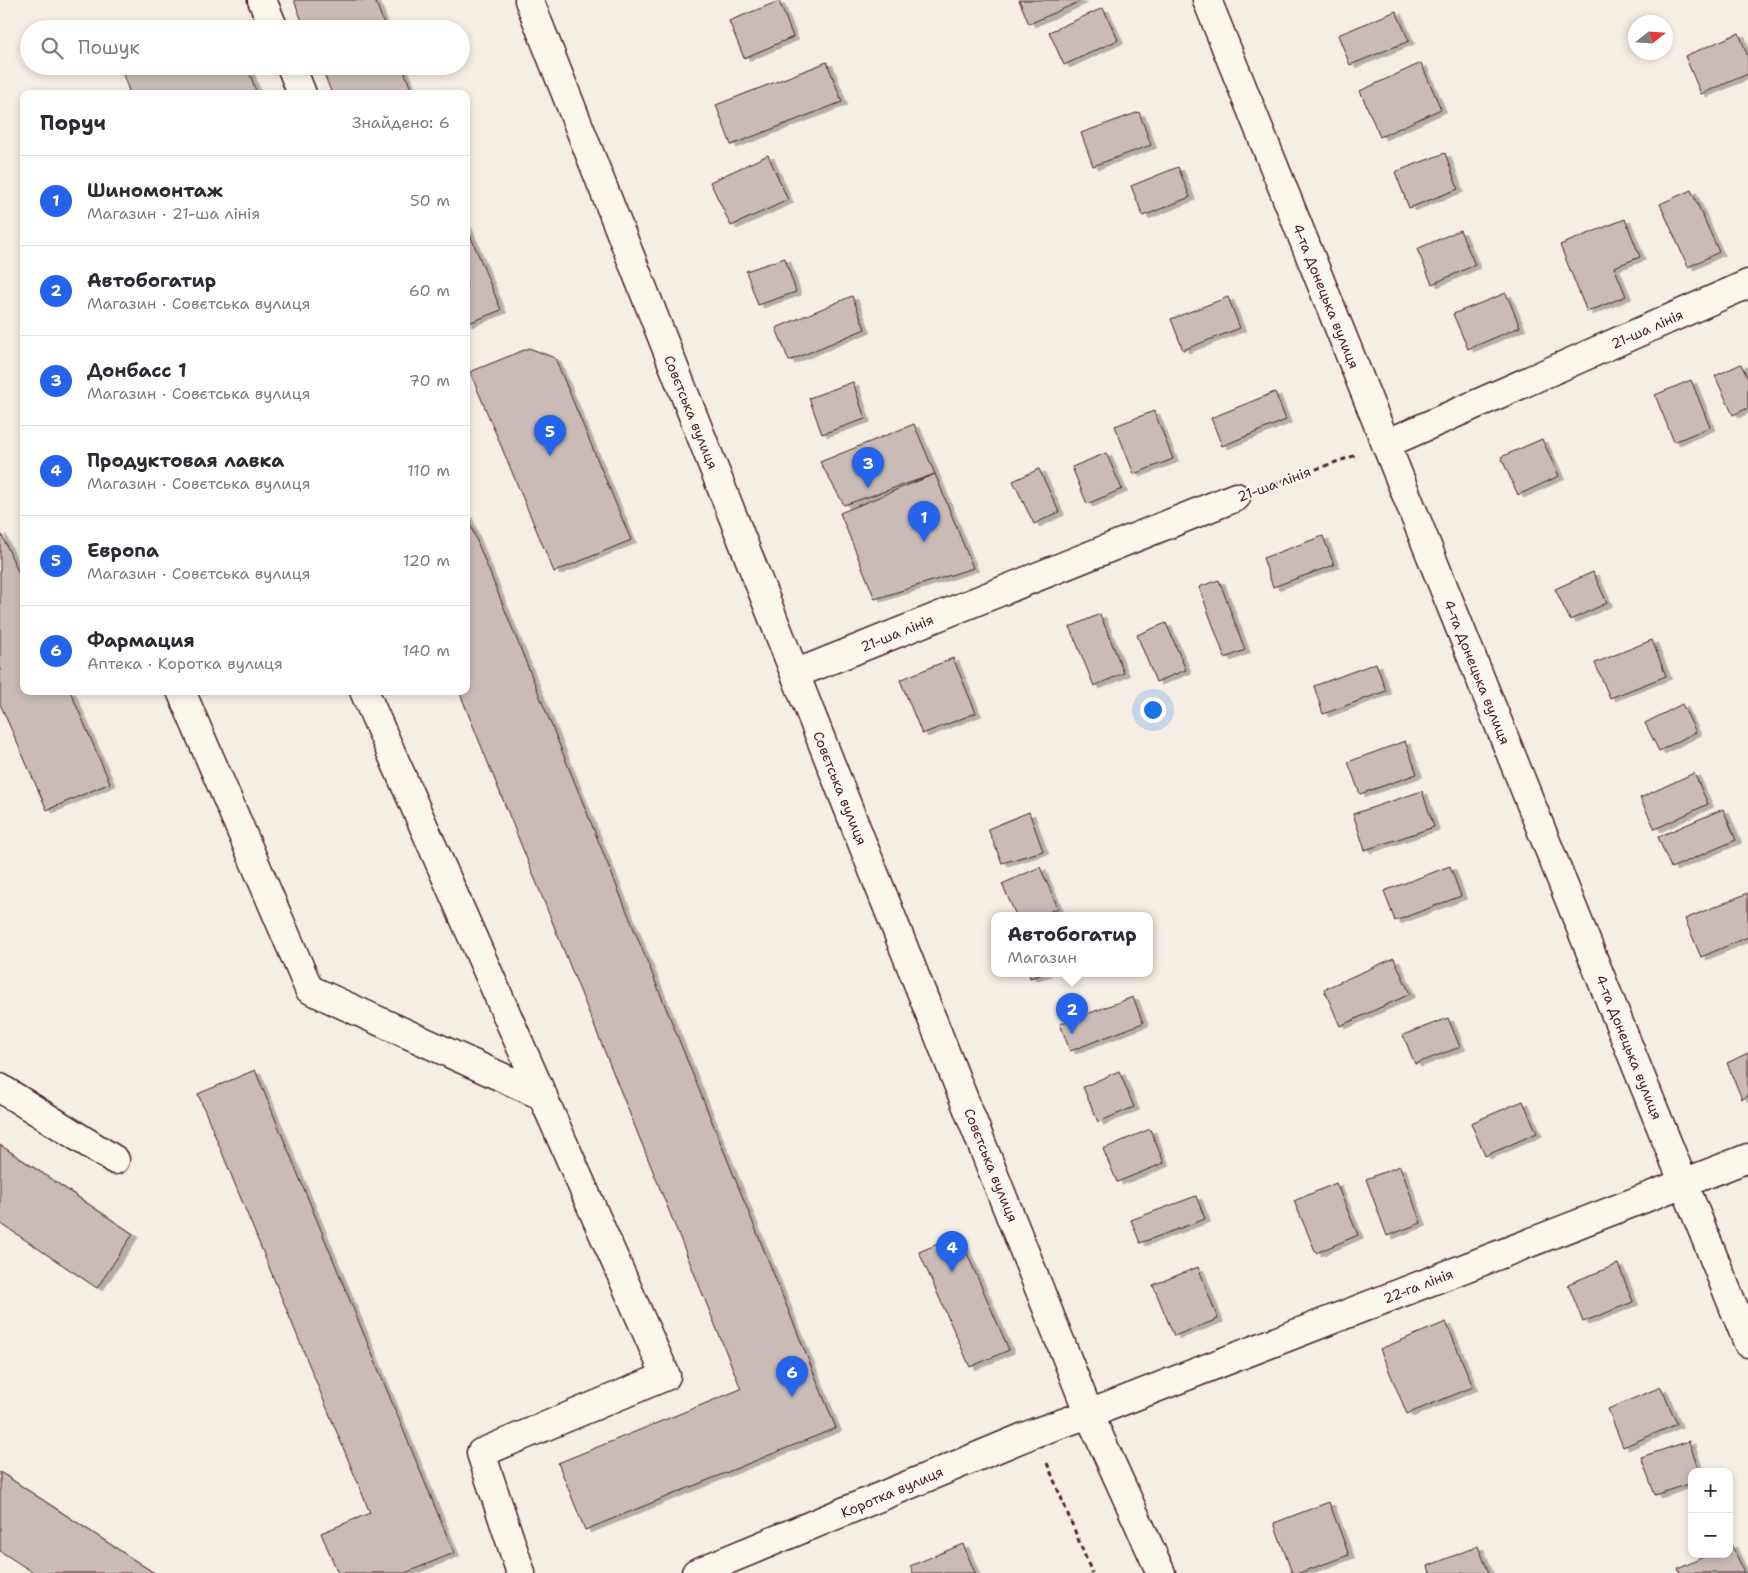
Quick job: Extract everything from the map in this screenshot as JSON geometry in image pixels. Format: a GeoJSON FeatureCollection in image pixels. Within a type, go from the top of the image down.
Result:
{"type":"FeatureCollection","features":[{"type":"Feature","properties":{"kind":"street"},"geometry":{"type":"LineString","coordinates":[[262,0],[270,20]]}},
{"type":"Feature","properties":{"kind":"street","name":"Совєтська вулиця"},"geometry":{"type":"LineString","coordinates":[[529,0],[1089,1414],[1161,1573]]}},
{"type":"Feature","properties":{"kind":"street","name":"4-та Донецька вулиця"},"geometry":{"type":"LineString","coordinates":[[1207,0],[1748,1344]]}},
{"type":"Feature","properties":{"kind":"street"},"geometry":{"type":"LineString","coordinates":[[294,75],[300,90]]}},
{"type":"Feature","properties":{"kind":"street","name":"21-ша лінія"},"geometry":{"type":"LineString","coordinates":[[1386,444],[1748,284]]}},
{"type":"Feature","properties":{"kind":"street","name":"21-ша лінія"},"geometry":{"type":"LineString","coordinates":[[795,674],[1236,498]]}},
{"type":"Feature","properties":{"kind":"street"},"geometry":{"type":"LineString","coordinates":[[183,695],[309,989],[543,1096]]}},
{"type":"Feature","properties":{"kind":"street"},"geometry":{"type":"LineString","coordinates":[[366,695],[666,1376],[481,1454],[521,1573]]}},
{"type":"Feature","properties":{"kind":"street"},"geometry":{"type":"LineString","coordinates":[[0,1088],[115,1160]]}},
{"type":"Feature","properties":{"kind":"street","name":"22-га лінія"},"geometry":{"type":"LineString","coordinates":[[1089,1414],[1748,1158]]}},
{"type":"Feature","properties":{"kind":"street","name":"Коротка вулиця"},"geometry":{"type":"LineString","coordinates":[[696,1573],[1034,1433],[1089,1414]]}},
{"type":"Feature","properties":{"kind":"path","name":"21-ша лінія"},"geometry":{"type":"LineString","coordinates":[[1236,498],[1386,444]]}},
{"type":"Feature","properties":{"kind":"path"},"geometry":{"type":"LineString","coordinates":[[1034,1433],[1092,1573]]}},
{"type":"Feature","properties":{"kind":"building"},"geometry":{"type":"Polygon","coordinates":[[[294,0],[375,0],[383,20],[302,20],[294,0]]]}},
{"type":"Feature","properties":{"kind":"building"},"geometry":{"type":"Polygon","coordinates":[[[1019,0],[1083,0],[1029,24],[1019,0]]]}},
{"type":"Feature","properties":{"kind":"building"},"geometry":{"type":"Polygon","coordinates":[[[779,1],[793,37],[744,58],[729,21],[779,1]]]}},
{"type":"Feature","properties":{"kind":"building"},"geometry":{"type":"Polygon","coordinates":[[[1103,8],[1118,40],[1064,65],[1049,32],[1103,8]]]}},
{"type":"Feature","properties":{"kind":"building"},"geometry":{"type":"Polygon","coordinates":[[[1396,11],[1409,41],[1350,65],[1338,35],[1396,11]]]}},
{"type":"Feature","properties":{"kind":"building"},"geometry":{"type":"Polygon","coordinates":[[[1739,33],[1748,57],[1748,74],[1701,94],[1685,56],[1739,33]]]}},
{"type":"Feature","properties":{"kind":"building"},"geometry":{"type":"Polygon","coordinates":[[[827,62],[842,102],[731,145],[716,105],[827,62]]]}},
{"type":"Feature","properties":{"kind":"building"},"geometry":{"type":"Polygon","coordinates":[[[1421,63],[1441,109],[1380,137],[1360,91],[1421,63]]]}},
{"type":"Feature","properties":{"kind":"building"},"geometry":{"type":"Polygon","coordinates":[[[123,75],[250,75],[256,90],[129,90],[123,75]]]}},
{"type":"Feature","properties":{"kind":"building"},"geometry":{"type":"Polygon","coordinates":[[[325,75],[406,75],[411,90],[330,90],[325,75]]]}},
{"type":"Feature","properties":{"kind":"building"},"geometry":{"type":"Polygon","coordinates":[[[1139,112],[1151,145],[1093,166],[1081,133],[1139,112]]]}},
{"type":"Feature","properties":{"kind":"building"},"geometry":{"type":"Polygon","coordinates":[[[1445,153],[1458,189],[1409,208],[1395,172],[1445,153]]]}},
{"type":"Feature","properties":{"kind":"building"},"geometry":{"type":"Polygon","coordinates":[[[768,155],[788,200],[731,226],[710,182],[768,155]]]}},
{"type":"Feature","properties":{"kind":"building"},"geometry":{"type":"Polygon","coordinates":[[[1178,167],[1190,197],[1143,216],[1131,186],[1178,167]]]}},
{"type":"Feature","properties":{"kind":"building"},"geometry":{"type":"Polygon","coordinates":[[[1691,190],[1719,252],[1688,267],[1660,204],[1691,190]]]}},
{"type":"Feature","properties":{"kind":"building"},"geometry":{"type":"Polygon","coordinates":[[[1625,219],[1640,257],[1614,267],[1626,296],[1587,312],[1560,245],[1625,219]]]}},
{"type":"Feature","properties":{"kind":"building"},"geometry":{"type":"Polygon","coordinates":[[[1460,230],[1475,265],[1432,284],[1417,249],[1460,230]]]}},
{"type":"Feature","properties":{"kind":"building"},"geometry":{"type":"Polygon","coordinates":[[[470,235],[501,310],[470,322],[470,235]]]}},
{"type":"Feature","properties":{"kind":"building"},"geometry":{"type":"Polygon","coordinates":[[[785,258],[796,292],[758,305],[746,271],[785,258]]]}},
{"type":"Feature","properties":{"kind":"building"},"geometry":{"type":"Polygon","coordinates":[[[1506,293],[1520,327],[1468,349],[1453,314],[1506,293]]]}},
{"type":"Feature","properties":{"kind":"building"},"geometry":{"type":"Polygon","coordinates":[[[852,296],[865,329],[789,361],[776,328],[852,296]]]}},
{"type":"Feature","properties":{"kind":"building"},"geometry":{"type":"Polygon","coordinates":[[[1228,297],[1240,328],[1183,350],[1171,319],[1228,297]]]}},
{"type":"Feature","properties":{"kind":"building"},"geometry":{"type":"Polygon","coordinates":[[[529,348],[555,358],[631,540],[554,572],[470,372],[529,348]]]}},
{"type":"Feature","properties":{"kind":"building"},"geometry":{"type":"Polygon","coordinates":[[[1741,364],[1748,379],[1748,408],[1733,415],[1715,376],[1741,364]]]}},
{"type":"Feature","properties":{"kind":"building"},"geometry":{"type":"Polygon","coordinates":[[[1691,380],[1710,427],[1674,442],[1655,395],[1691,380]]]}},
{"type":"Feature","properties":{"kind":"building"},"geometry":{"type":"Polygon","coordinates":[[[853,382],[865,419],[822,434],[809,398],[853,382]]]}},
{"type":"Feature","properties":{"kind":"building"},"geometry":{"type":"Polygon","coordinates":[[[1275,392],[1286,420],[1222,446],[1211,418],[1275,392]]]}},
{"type":"Feature","properties":{"kind":"building"},"geometry":{"type":"Polygon","coordinates":[[[1154,411],[1173,459],[1134,474],[1115,426],[1154,411]]]}},
{"type":"Feature","properties":{"kind":"building"},"geometry":{"type":"Polygon","coordinates":[[[914,424],[935,474],[844,505],[820,462],[914,424]]]}},
{"type":"Feature","properties":{"kind":"building"},"geometry":{"type":"Polygon","coordinates":[[[1542,439],[1559,476],[1518,495],[1501,457],[1542,439]]]}},
{"type":"Feature","properties":{"kind":"building"},"geometry":{"type":"Polygon","coordinates":[[[1106,453],[1122,489],[1087,504],[1072,467],[1106,453]]]}},
{"type":"Feature","properties":{"kind":"building"},"geometry":{"type":"Polygon","coordinates":[[[1039,469],[1059,512],[1034,524],[1013,481],[1039,469]]]}},
{"type":"Feature","properties":{"kind":"building"},"geometry":{"type":"Polygon","coordinates":[[[935,474],[973,568],[875,599],[840,513],[935,474]]]}},
{"type":"Feature","properties":{"kind":"building"},"geometry":{"type":"Polygon","coordinates":[[[470,524],[836,1428],[585,1530],[558,1463],[741,1389],[461,695],[470,695],[470,524]]]}},
{"type":"Feature","properties":{"kind":"building"},"geometry":{"type":"Polygon","coordinates":[[[0,531],[20,576],[20,695],[72,695],[110,783],[47,810],[0,704],[0,531]]]}},
{"type":"Feature","properties":{"kind":"building"},"geometry":{"type":"Polygon","coordinates":[[[1323,536],[1334,565],[1273,587],[1263,558],[1323,536]]]}},
{"type":"Feature","properties":{"kind":"building"},"geometry":{"type":"Polygon","coordinates":[[[1593,572],[1607,603],[1570,620],[1555,589],[1593,572]]]}},
{"type":"Feature","properties":{"kind":"building"},"geometry":{"type":"Polygon","coordinates":[[[1219,580],[1245,650],[1225,658],[1199,587],[1219,580]]]}},
{"type":"Feature","properties":{"kind":"building"},"geometry":{"type":"Polygon","coordinates":[[[1100,614],[1124,673],[1094,686],[1070,627],[1100,614]]]}},
{"type":"Feature","properties":{"kind":"building"},"geometry":{"type":"Polygon","coordinates":[[[1166,623],[1186,670],[1156,682],[1137,635],[1166,623]]]}},
{"type":"Feature","properties":{"kind":"building"},"geometry":{"type":"Polygon","coordinates":[[[1652,640],[1666,676],[1610,698],[1595,663],[1652,640]]]}},
{"type":"Feature","properties":{"kind":"building"},"geometry":{"type":"Polygon","coordinates":[[[953,658],[976,713],[922,734],[900,680],[953,658]]]}},
{"type":"Feature","properties":{"kind":"building"},"geometry":{"type":"Polygon","coordinates":[[[1376,663],[1386,691],[1323,714],[1314,686],[1376,663]]]}},
{"type":"Feature","properties":{"kind":"building"},"geometry":{"type":"Polygon","coordinates":[[[1682,704],[1696,732],[1659,751],[1645,723],[1682,704]]]}},
{"type":"Feature","properties":{"kind":"building"},"geometry":{"type":"Polygon","coordinates":[[[1405,741],[1417,774],[1360,794],[1348,762],[1405,741]]]}},
{"type":"Feature","properties":{"kind":"building"},"geometry":{"type":"Polygon","coordinates":[[[1694,773],[1708,804],[1655,829],[1640,798],[1694,773]]]}},
{"type":"Feature","properties":{"kind":"building"},"geometry":{"type":"Polygon","coordinates":[[[1422,791],[1434,827],[1365,850],[1353,814],[1422,791]]]}},
{"type":"Feature","properties":{"kind":"building"},"geometry":{"type":"Polygon","coordinates":[[[1723,809],[1736,840],[1671,868],[1658,837],[1723,809]]]}},
{"type":"Feature","properties":{"kind":"building"},"geometry":{"type":"Polygon","coordinates":[[[1029,812],[1043,851],[1002,863],[988,829],[1029,812]]]}},
{"type":"Feature","properties":{"kind":"building"},"geometry":{"type":"Polygon","coordinates":[[[1450,866],[1461,896],[1395,921],[1384,891],[1450,866]]]}},
{"type":"Feature","properties":{"kind":"building"},"geometry":{"type":"Polygon","coordinates":[[[1040,867],[1058,908],[1049,912],[1015,912],[1002,884],[1040,867]]]}},
{"type":"Feature","properties":{"kind":"building"},"geometry":{"type":"Polygon","coordinates":[[[1748,893],[1748,937],[1701,957],[1685,919],[1748,893]]]}},
{"type":"Feature","properties":{"kind":"building"},"geometry":{"type":"Polygon","coordinates":[[[1394,958],[1410,994],[1340,1026],[1324,989],[1394,958]]]}},
{"type":"Feature","properties":{"kind":"building"},"geometry":{"type":"Polygon","coordinates":[[[1133,997],[1143,1023],[1070,1051],[1060,1024],[1133,997]]]}},
{"type":"Feature","properties":{"kind":"building"},"geometry":{"type":"Polygon","coordinates":[[[1448,1018],[1460,1047],[1415,1064],[1403,1035],[1448,1018]]]}},
{"type":"Feature","properties":{"kind":"building"},"geometry":{"type":"Polygon","coordinates":[[[1748,1053],[1748,1096],[1742,1099],[1727,1063],[1748,1053]]]}},
{"type":"Feature","properties":{"kind":"building"},"geometry":{"type":"Polygon","coordinates":[[[255,1070],[454,1553],[405,1573],[338,1573],[321,1533],[370,1513],[198,1094],[255,1070]]]}},
{"type":"Feature","properties":{"kind":"building"},"geometry":{"type":"Polygon","coordinates":[[[1119,1071],[1134,1107],[1098,1122],[1083,1087],[1119,1071]]]}},
{"type":"Feature","properties":{"kind":"building"},"geometry":{"type":"Polygon","coordinates":[[[1523,1101],[1537,1133],[1485,1156],[1471,1123],[1523,1101]]]}},
{"type":"Feature","properties":{"kind":"building"},"geometry":{"type":"Polygon","coordinates":[[[1150,1129],[1164,1163],[1117,1182],[1103,1149],[1150,1129]]]}},
{"type":"Feature","properties":{"kind":"building"},"geometry":{"type":"Polygon","coordinates":[[[0,1145],[133,1234],[97,1288],[0,1223],[0,1145]]]}},
{"type":"Feature","properties":{"kind":"building"},"geometry":{"type":"Polygon","coordinates":[[[1400,1166],[1421,1223],[1387,1236],[1366,1179],[1400,1166]]]}},
{"type":"Feature","properties":{"kind":"building"},"geometry":{"type":"Polygon","coordinates":[[[1336,1183],[1358,1235],[1316,1253],[1294,1201],[1336,1183]]]}},
{"type":"Feature","properties":{"kind":"building"},"geometry":{"type":"Polygon","coordinates":[[[1196,1196],[1205,1219],[1140,1243],[1131,1220],[1196,1196]]]}},
{"type":"Feature","properties":{"kind":"building"},"geometry":{"type":"Polygon","coordinates":[[[959,1235],[1009,1350],[970,1367],[919,1252],[959,1235]]]}},
{"type":"Feature","properties":{"kind":"building"},"geometry":{"type":"Polygon","coordinates":[[[1618,1264],[1633,1302],[1583,1322],[1568,1284],[1618,1264]]]}},
{"type":"Feature","properties":{"kind":"building"},"geometry":{"type":"Polygon","coordinates":[[[1198,1267],[1218,1319],[1174,1336],[1153,1285],[1198,1267]]]}},
{"type":"Feature","properties":{"kind":"building"},"geometry":{"type":"Polygon","coordinates":[[[1446,1322],[1473,1387],[1407,1414],[1380,1349],[1446,1322]]]}},
{"type":"Feature","properties":{"kind":"building"},"geometry":{"type":"Polygon","coordinates":[[[1661,1387],[1677,1424],[1623,1447],[1608,1409],[1661,1387]]]}},
{"type":"Feature","properties":{"kind":"building"},"geometry":{"type":"Polygon","coordinates":[[[1689,1441],[1698,1468],[1688,1468],[1688,1484],[1655,1495],[1641,1457],[1689,1441]]]}},
{"type":"Feature","properties":{"kind":"building"},"geometry":{"type":"Polygon","coordinates":[[[0,1472],[154,1573],[34,1573],[0,1551],[0,1472]]]}},
{"type":"Feature","properties":{"kind":"building"},"geometry":{"type":"Polygon","coordinates":[[[1329,1502],[1349,1555],[1299,1573],[1292,1573],[1274,1523],[1329,1502]]]}},
{"type":"Feature","properties":{"kind":"building"},"geometry":{"type":"Polygon","coordinates":[[[963,1544],[975,1573],[913,1573],[910,1566],[963,1544]]]}},
{"type":"Feature","properties":{"kind":"building"},"geometry":{"type":"Polygon","coordinates":[[[1478,1546],[1489,1573],[1430,1573],[1428,1566],[1478,1546]]]}},
{"type":"Feature","properties":{"kind":"building"},"geometry":{"type":"Polygon","coordinates":[[[1733,1548],[1745,1573],[1680,1573],[1678,1569],[1701,1558],[1733,1558],[1733,1548]]]}},
{"type":"Feature","properties":{"kind":"place","name":"Европа"},"geometry":{"type":"Point","coordinates":[550,456]}},
{"type":"Feature","properties":{"kind":"place","name":"Донбасс 1"},"geometry":{"type":"Point","coordinates":[868,488]}},
{"type":"Feature","properties":{"kind":"place","name":"Шиномонтаж"},"geometry":{"type":"Point","coordinates":[924,542]}},
{"type":"Feature","properties":{"kind":"place","name":"Автобогатир"},"geometry":{"type":"Point","coordinates":[1072,1034]}},
{"type":"Feature","properties":{"kind":"place","name":"Продуктовая лавка"},"geometry":{"type":"Point","coordinates":[952,1272]}},
{"type":"Feature","properties":{"kind":"place","name":"Фармация"},"geometry":{"type":"Point","coordinates":[792,1397]}}]}
